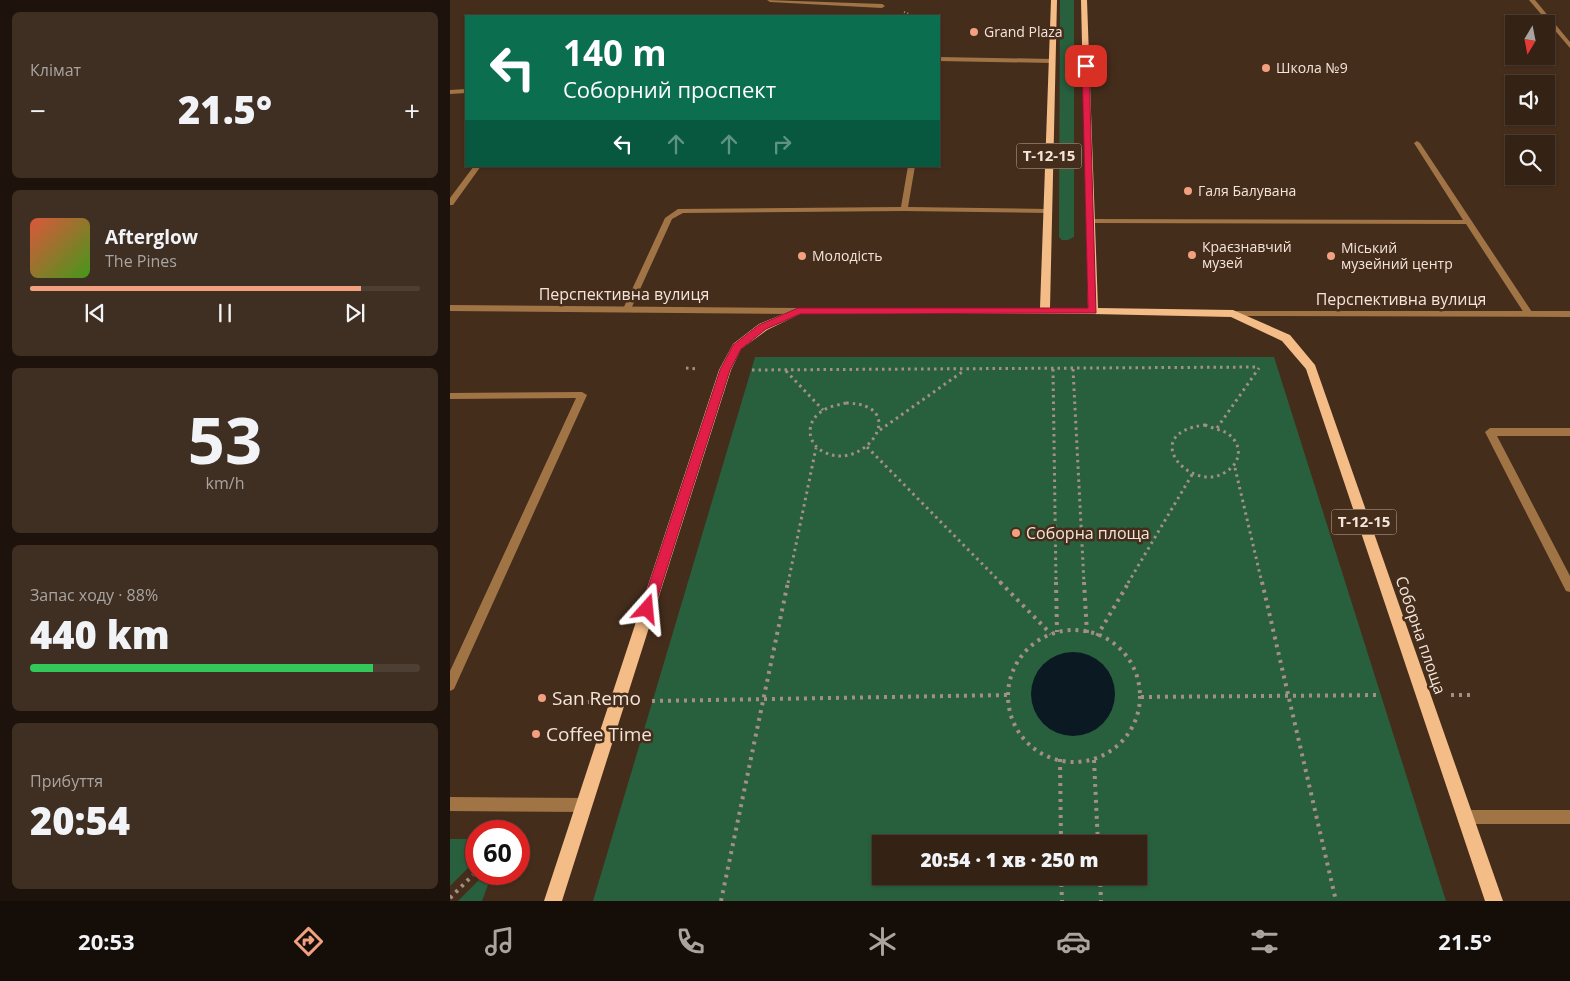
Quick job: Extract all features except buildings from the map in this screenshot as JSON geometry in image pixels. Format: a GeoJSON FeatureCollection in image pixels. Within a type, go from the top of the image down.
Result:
{"type":"FeatureCollection","features":[{"type":"Feature","properties":{"kind":"main road","name":"Т-12-15"},"geometry":{"type":"LineString","coordinates":[[1045,311],[1054,0]]}},
{"type":"Feature","properties":{"kind":"main road","name":"Т-12-15"},"geometry":{"type":"LineString","coordinates":[[1084,0],[1093,311]]}},
{"type":"Feature","properties":{"kind":"main road","name":"Соборна площа"},"geometry":{"type":"LineString","coordinates":[[553,901],[725,370],[737,347],[762,327],[798,311],[1093,311],[1233,314],[1286,338],[1310,368],[1494,901]]}},
{"type":"Feature","properties":{"kind":"street"},"geometry":{"type":"LineString","coordinates":[[770,0],[882,6]]}},
{"type":"Feature","properties":{"kind":"street"},"geometry":{"type":"LineString","coordinates":[[1532,0],[1570,46]]}},
{"type":"Feature","properties":{"kind":"street"},"geometry":{"type":"LineString","coordinates":[[940,59],[1052,61]]}},
{"type":"Feature","properties":{"kind":"street"},"geometry":{"type":"LineString","coordinates":[[450,92],[465,91]]}},
{"type":"Feature","properties":{"kind":"street"},"geometry":{"type":"LineString","coordinates":[[1418,143],[1529,314]]}},
{"type":"Feature","properties":{"kind":"street"},"geometry":{"type":"LineString","coordinates":[[450,202],[477,167]]}},
{"type":"Feature","properties":{"kind":"street"},"geometry":{"type":"LineString","coordinates":[[904,209],[912,167]]}},
{"type":"Feature","properties":{"kind":"street"},"geometry":{"type":"LineString","coordinates":[[627,309],[669,218],[681,211],[904,209],[1048,211]]}},
{"type":"Feature","properties":{"kind":"street"},"geometry":{"type":"LineString","coordinates":[[1090,221],[1468,222]]}},
{"type":"Feature","properties":{"kind":"street","name":"Перспективна вулиця"},"geometry":{"type":"LineString","coordinates":[[450,308],[798,311]]}},
{"type":"Feature","properties":{"kind":"street","name":"Перспективна вулиця"},"geometry":{"type":"LineString","coordinates":[[1233,314],[1570,314]]}},
{"type":"Feature","properties":{"kind":"street"},"geometry":{"type":"LineString","coordinates":[[450,396],[582,395],[450,685]]}},
{"type":"Feature","properties":{"kind":"street"},"geometry":{"type":"LineString","coordinates":[[1570,432],[1490,432],[1570,586]]}},
{"type":"Feature","properties":{"kind":"street"},"geometry":{"type":"LineString","coordinates":[[450,804],[584,805]]}},
{"type":"Feature","properties":{"kind":"street"},"geometry":{"type":"LineString","coordinates":[[1465,818],[1570,817]]}},
{"type":"Feature","properties":{"kind":"path"},"geometry":{"type":"LineString","coordinates":[[751,370],[1260,368],[1217,428]]}},
{"type":"Feature","properties":{"kind":"path"},"geometry":{"type":"LineString","coordinates":[[880,430],[880,421],[876,413],[863,405],[846,403],[834,405],[814,417],[808,434],[816,448],[824,453],[846,456],[867,448],[880,430],[965,369]]}},
{"type":"Feature","properties":{"kind":"path"},"geometry":{"type":"LineString","coordinates":[[1053,369],[1057,632]]}},
{"type":"Feature","properties":{"kind":"path"},"geometry":{"type":"LineString","coordinates":[[1073,369],[1087,633]]}},
{"type":"Feature","properties":{"kind":"path"},"geometry":{"type":"LineString","coordinates":[[786,371],[823,410]]}},
{"type":"Feature","properties":{"kind":"path"},"geometry":{"type":"LineString","coordinates":[[1235,468],[1226,474],[1216,476],[1193,473],[1183,467],[1172,451],[1172,442],[1176,434],[1184,428],[1206,425],[1227,433],[1239,447],[1240,454],[1235,468],[1336,901]]}},
{"type":"Feature","properties":{"kind":"path"},"geometry":{"type":"LineString","coordinates":[[721,901],[816,448]]}},
{"type":"Feature","properties":{"kind":"path"},"geometry":{"type":"LineString","coordinates":[[867,448],[1051,634]]}},
{"type":"Feature","properties":{"kind":"path"},"geometry":{"type":"LineString","coordinates":[[1097,636],[1193,473]]}},
{"type":"Feature","properties":{"kind":"path"},"geometry":{"type":"LineString","coordinates":[[1057,632],[1087,633],[1097,636],[1119,650],[1127,658],[1136,674],[1141,696],[1139,719],[1130,735],[1113,751],[1094,760],[1060,759],[1037,748],[1023,735],[1012,718],[1007,695],[1010,672],[1017,660],[1035,642],[1057,632]]}},
{"type":"Feature","properties":{"kind":"path"},"geometry":{"type":"LineString","coordinates":[[652,701],[1007,695]]}},
{"type":"Feature","properties":{"kind":"path"},"geometry":{"type":"LineString","coordinates":[[1141,696],[1381,695]]}},
{"type":"Feature","properties":{"kind":"path"},"geometry":{"type":"LineString","coordinates":[[1443,695],[1472,695]]}},
{"type":"Feature","properties":{"kind":"path"},"geometry":{"type":"LineString","coordinates":[[564,704],[590,702]]}},
{"type":"Feature","properties":{"kind":"path"},"geometry":{"type":"LineString","coordinates":[[1060,759],[1061,835]]}},
{"type":"Feature","properties":{"kind":"path"},"geometry":{"type":"LineString","coordinates":[[1094,760],[1098,835]]}},
{"type":"Feature","properties":{"kind":"path"},"geometry":{"type":"LineString","coordinates":[[450,898],[465,883]]}},
{"type":"Feature","properties":{"kind":"path"},"geometry":{"type":"LineString","coordinates":[[1062,885],[1062,901]]}},
{"type":"Feature","properties":{"kind":"path"},"geometry":{"type":"LineString","coordinates":[[1100,885],[1101,901]]}},
{"type":"Feature","properties":{"kind":"green space"},"geometry":{"type":"Polygon","coordinates":[[[1060,0],[1074,0],[1074,237],[1068,240],[1062,240],[1059,237],[1060,0]]]}},
{"type":"Feature","properties":{"kind":"green space","name":"Соборна площа"},"geometry":{"type":"Polygon","coordinates":[[[755,357],[1274,357],[1446,901],[593,901],[755,357]]]}},
{"type":"Feature","properties":{"kind":"green space"},"geometry":{"type":"Polygon","coordinates":[[[450,839],[465,839],[465,871],[450,886],[450,839]]]}},
{"type":"Feature","properties":{"kind":"green space"},"geometry":{"type":"Polygon","coordinates":[[[474,885],[488,885],[482,901],[458,901],[474,885]]]}},
{"type":"Feature","properties":{"kind":"water"},"geometry":{"type":"Polygon","coordinates":[[[1073,652],[1089,655],[1103,664],[1112,678],[1115,694],[1112,710],[1103,724],[1089,733],[1073,736],[1057,733],[1043,724],[1034,710],[1031,694],[1034,678],[1043,664],[1057,655],[1073,652]]]}},
{"type":"Feature","properties":{"kind":"place","name":"Grand Plaza"},"geometry":{"type":"Point","coordinates":[974,32]}},
{"type":"Feature","properties":{"kind":"place","name":"Школа №9"},"geometry":{"type":"Point","coordinates":[1266,68]}},
{"type":"Feature","properties":{"kind":"place","name":"Галя Балувана"},"geometry":{"type":"Point","coordinates":[1188,191]}},
{"type":"Feature","properties":{"kind":"place","name":"Краєзнавчий музей"},"geometry":{"type":"Point","coordinates":[1192,255]}},
{"type":"Feature","properties":{"kind":"place","name":"Молодість"},"geometry":{"type":"Point","coordinates":[802,256]}},
{"type":"Feature","properties":{"kind":"place","name":"Міський музейний центр"},"geometry":{"type":"Point","coordinates":[1331,256]}},
{"type":"Feature","properties":{"kind":"place","name":"Соборна площа"},"geometry":{"type":"Point","coordinates":[1016,533]}},
{"type":"Feature","properties":{"kind":"place","name":"San Remo"},"geometry":{"type":"Point","coordinates":[542,698]}},
{"type":"Feature","properties":{"kind":"place","name":"Coffee Time"},"geometry":{"type":"Point","coordinates":[536,734]}},
{"type":"Feature","properties":{"kind":"route"},"geometry":{"type":"LineString","coordinates":[[647,609],[725,370],[737,347],[762,327],[798,311],[1093,311],[1086,66]]}}]}
